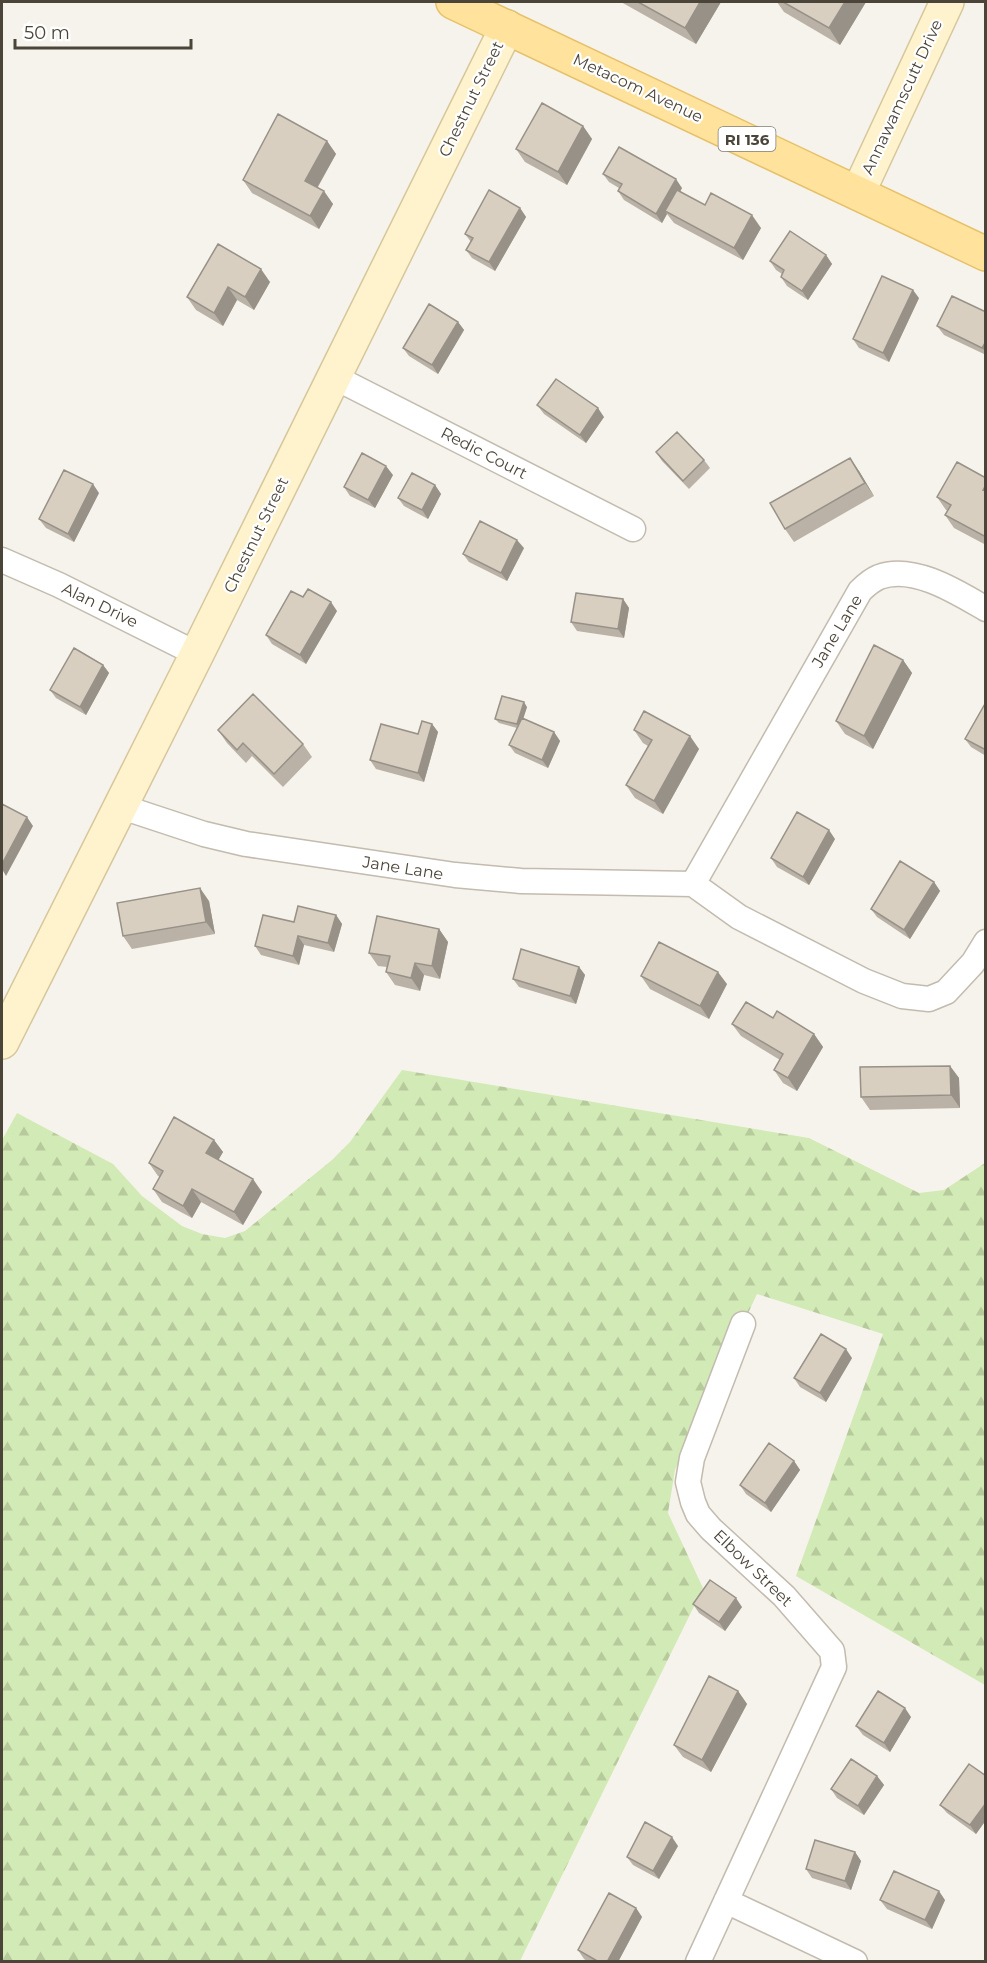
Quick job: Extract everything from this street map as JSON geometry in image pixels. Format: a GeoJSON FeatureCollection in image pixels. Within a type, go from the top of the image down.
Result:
{"type":"FeatureCollection","features":[{"type":"Feature","properties":{"kind":"main road","name":"Metacom Avenue"},"geometry":{"type":"LineString","coordinates":[[453,2],[986,254]]}},
{"type":"Feature","properties":{"kind":"street","name":"Annawamscutt Drive"},"geometry":{"type":"LineString","coordinates":[[858,193],[947,2]]}},
{"type":"Feature","properties":{"kind":"street","name":"Chestnut Street"},"geometry":{"type":"LineString","coordinates":[[2,1042],[507,27]]}},
{"type":"Feature","properties":{"kind":"street","name":"Redic Court"},"geometry":{"type":"LineString","coordinates":[[334,377],[633,529]]}},
{"type":"Feature","properties":{"kind":"street","name":"Alan Drive"},"geometry":{"type":"LineString","coordinates":[[2,560],[59,585],[197,654]]}},
{"type":"Feature","properties":{"kind":"street","name":"Jane Lane"},"geometry":{"type":"LineString","coordinates":[[119,806],[204,834],[246,844],[455,875],[521,880],[693,884],[860,591],[877,578],[905,574],[940,585],[986,609]]}},
{"type":"Feature","properties":{"kind":"street"},"geometry":{"type":"LineString","coordinates":[[693,884],[739,917],[864,981],[902,996],[929,999],[946,992],[973,963],[986,942]]}},
{"type":"Feature","properties":{"kind":"street","name":"Elbow Street"},"geometry":{"type":"LineString","coordinates":[[698,1962],[834,1667],[832,1652],[812,1628],[784,1596],[711,1529],[698,1514],[693,1502],[688,1482],[692,1458],[743,1324]]}},
{"type":"Feature","properties":{"kind":"street"},"geometry":{"type":"LineString","coordinates":[[726,1901],[855,1962]]}},
{"type":"Feature","properties":{"kind":"green space"},"geometry":{"type":"Polygon","coordinates":[[[402,1070],[809,1138],[919,1193],[944,1190],[985,1163],[985,1685],[796,1576],[883,1334],[757,1294],[675,1470],[668,1513],[703,1588],[520,1961],[2,1962],[2,1140],[17,1113],[113,1164],[142,1196],[182,1226],[202,1234],[225,1238],[245,1231],[332,1160],[350,1142],[402,1070]]]}},
{"type":"Feature","properties":{"kind":"building"},"geometry":{"type":"Polygon","coordinates":[[[638,2],[700,2],[685,28],[638,2]]]}},
{"type":"Feature","properties":{"kind":"building"},"geometry":{"type":"Polygon","coordinates":[[[783,2],[845,2],[829,28],[783,2]]]}},
{"type":"Feature","properties":{"kind":"building"},"geometry":{"type":"Polygon","coordinates":[[[542,103],[583,126],[558,172],[516,149],[542,103]]]}},
{"type":"Feature","properties":{"kind":"building"},"geometry":{"type":"Polygon","coordinates":[[[278,114],[327,141],[305,181],[324,191],[310,216],[243,180],[278,114]]]}},
{"type":"Feature","properties":{"kind":"building"},"geometry":{"type":"Polygon","coordinates":[[[619,147],[676,179],[656,214],[618,191],[622,184],[603,174],[619,147]]]}},
{"type":"Feature","properties":{"kind":"building"},"geometry":{"type":"Polygon","coordinates":[[[489,190],[520,208],[489,262],[466,250],[473,238],[465,234],[489,190]]]}},
{"type":"Feature","properties":{"kind":"building"},"geometry":{"type":"Polygon","coordinates":[[[677,190],[705,205],[711,193],[752,215],[734,248],[665,211],[677,190]]]}},
{"type":"Feature","properties":{"kind":"building"},"geometry":{"type":"Polygon","coordinates":[[[790,231],[826,255],[802,291],[781,277],[784,270],[770,261],[790,231]]]}},
{"type":"Feature","properties":{"kind":"building"},"geometry":{"type":"Polygon","coordinates":[[[218,244],[261,269],[245,297],[228,287],[214,313],[187,297],[218,244]]]}},
{"type":"Feature","properties":{"kind":"building"},"geometry":{"type":"Polygon","coordinates":[[[882,276],[913,290],[883,353],[853,339],[882,276]]]}},
{"type":"Feature","properties":{"kind":"building"},"geometry":{"type":"Polygon","coordinates":[[[952,296],[986,312],[986,341],[982,348],[937,326],[952,296]]]}},
{"type":"Feature","properties":{"kind":"building"},"geometry":{"type":"Polygon","coordinates":[[[429,304],[458,322],[432,365],[403,348],[429,304]]]}},
{"type":"Feature","properties":{"kind":"building"},"geometry":{"type":"Polygon","coordinates":[[[556,379],[598,408],[580,435],[537,405],[556,379]]]}},
{"type":"Feature","properties":{"kind":"building"},"geometry":{"type":"Polygon","coordinates":[[[677,432],[704,460],[683,481],[656,452],[677,432]]]}},
{"type":"Feature","properties":{"kind":"building"},"geometry":{"type":"Polygon","coordinates":[[[362,453],[386,466],[368,500],[344,487],[362,453]]]}},
{"type":"Feature","properties":{"kind":"building"},"geometry":{"type":"Polygon","coordinates":[[[850,458],[865,483],[785,529],[770,503],[850,458]]]}},
{"type":"Feature","properties":{"kind":"building"},"geometry":{"type":"Polygon","coordinates":[[[957,462],[986,478],[983,490],[986,491],[986,537],[945,515],[951,505],[937,497],[957,462]]]}},
{"type":"Feature","properties":{"kind":"building"},"geometry":{"type":"Polygon","coordinates":[[[64,470],[93,484],[68,534],[39,519],[64,470]]]}},
{"type":"Feature","properties":{"kind":"building"},"geometry":{"type":"Polygon","coordinates":[[[412,473],[435,485],[422,510],[398,498],[412,473]]]}},
{"type":"Feature","properties":{"kind":"building"},"geometry":{"type":"Polygon","coordinates":[[[480,521],[517,540],[501,573],[463,554],[480,521]]]}},
{"type":"Feature","properties":{"kind":"building"},"geometry":{"type":"Polygon","coordinates":[[[308,589],[331,602],[300,655],[266,635],[291,591],[303,597],[308,589]]]}},
{"type":"Feature","properties":{"kind":"building"},"geometry":{"type":"Polygon","coordinates":[[[576,593],[623,599],[618,629],[571,622],[576,593]]]}},
{"type":"Feature","properties":{"kind":"building"},"geometry":{"type":"Polygon","coordinates":[[[874,645],[903,660],[864,736],[836,721],[874,645]]]}},
{"type":"Feature","properties":{"kind":"building"},"geometry":{"type":"Polygon","coordinates":[[[74,648],[103,665],[80,707],[50,690],[74,648]]]}},
{"type":"Feature","properties":{"kind":"building"},"geometry":{"type":"Polygon","coordinates":[[[253,694],[303,744],[274,774],[243,743],[237,750],[218,730],[253,694]]]}},
{"type":"Feature","properties":{"kind":"building"},"geometry":{"type":"Polygon","coordinates":[[[502,696],[524,702],[517,724],[495,719],[502,696]]]}},
{"type":"Feature","properties":{"kind":"building"},"geometry":{"type":"Polygon","coordinates":[[[986,702],[986,750],[965,739],[986,702]]]}},
{"type":"Feature","properties":{"kind":"building"},"geometry":{"type":"Polygon","coordinates":[[[644,711],[690,736],[654,801],[626,785],[652,740],[634,730],[644,711]]]}},
{"type":"Feature","properties":{"kind":"building"},"geometry":{"type":"Polygon","coordinates":[[[522,718],[554,732],[542,760],[509,745],[522,718]]]}},
{"type":"Feature","properties":{"kind":"building"},"geometry":{"type":"Polygon","coordinates":[[[422,721],[432,724],[418,773],[370,760],[381,724],[418,734],[422,721]]]}},
{"type":"Feature","properties":{"kind":"building"},"geometry":{"type":"Polygon","coordinates":[[[2,804],[27,817],[2,864],[2,804]]]}},
{"type":"Feature","properties":{"kind":"building"},"geometry":{"type":"Polygon","coordinates":[[[797,812],[829,830],[803,877],[771,858],[797,812]]]}},
{"type":"Feature","properties":{"kind":"building"},"geometry":{"type":"Polygon","coordinates":[[[900,861],[934,882],[904,930],[871,909],[900,861]]]}},
{"type":"Feature","properties":{"kind":"building"},"geometry":{"type":"Polygon","coordinates":[[[200,888],[206,922],[123,936],[117,903],[200,888]]]}},
{"type":"Feature","properties":{"kind":"building"},"geometry":{"type":"Polygon","coordinates":[[[298,906],[336,915],[328,943],[298,936],[293,956],[255,946],[263,915],[294,922],[298,906]]]}},
{"type":"Feature","properties":{"kind":"building"},"geometry":{"type":"Polygon","coordinates":[[[377,916],[439,929],[432,966],[415,963],[411,978],[386,972],[390,956],[369,953],[377,916]]]}},
{"type":"Feature","properties":{"kind":"building"},"geometry":{"type":"Polygon","coordinates":[[[659,942],[718,972],[700,1006],[641,976],[659,942]]]}},
{"type":"Feature","properties":{"kind":"building"},"geometry":{"type":"Polygon","coordinates":[[[521,949],[579,967],[570,996],[513,979],[521,949]]]}},
{"type":"Feature","properties":{"kind":"building"},"geometry":{"type":"Polygon","coordinates":[[[746,1002],[773,1018],[777,1011],[814,1034],[788,1078],[774,1070],[783,1054],[732,1024],[746,1002]]]}},
{"type":"Feature","properties":{"kind":"building"},"geometry":{"type":"Polygon","coordinates":[[[950,1066],[951,1095],[861,1097],[860,1067],[950,1066]]]}},
{"type":"Feature","properties":{"kind":"building"},"geometry":{"type":"Polygon","coordinates":[[[174,1117],[214,1140],[206,1153],[253,1179],[234,1212],[192,1189],[183,1206],[153,1189],[163,1171],[149,1163],[174,1117]]]}},
{"type":"Feature","properties":{"kind":"building"},"geometry":{"type":"Polygon","coordinates":[[[821,1334],[846,1349],[820,1393],[794,1378],[821,1334]]]}},
{"type":"Feature","properties":{"kind":"building"},"geometry":{"type":"Polygon","coordinates":[[[769,1443],[794,1461],[765,1503],[740,1485],[769,1443]]]}},
{"type":"Feature","properties":{"kind":"building"},"geometry":{"type":"Polygon","coordinates":[[[710,1580],[736,1598],[719,1622],[693,1604],[710,1580]]]}},
{"type":"Feature","properties":{"kind":"building"},"geometry":{"type":"Polygon","coordinates":[[[709,1676],[738,1691],[702,1760],[674,1745],[709,1676]]]}},
{"type":"Feature","properties":{"kind":"building"},"geometry":{"type":"Polygon","coordinates":[[[878,1691],[905,1708],[884,1743],[856,1726],[878,1691]]]}},
{"type":"Feature","properties":{"kind":"building"},"geometry":{"type":"Polygon","coordinates":[[[851,1759],[877,1776],[858,1806],[831,1789],[851,1759]]]}},
{"type":"Feature","properties":{"kind":"building"},"geometry":{"type":"Polygon","coordinates":[[[969,1764],[986,1776],[986,1803],[970,1825],[940,1805],[969,1764]]]}},
{"type":"Feature","properties":{"kind":"building"},"geometry":{"type":"Polygon","coordinates":[[[645,1822],[672,1837],[653,1871],[627,1857],[645,1822]]]}},
{"type":"Feature","properties":{"kind":"building"},"geometry":{"type":"Polygon","coordinates":[[[815,1840],[855,1852],[845,1881],[806,1869],[815,1840]]]}},
{"type":"Feature","properties":{"kind":"building"},"geometry":{"type":"Polygon","coordinates":[[[894,1871],[939,1891],[925,1920],[880,1900],[894,1871]]]}},
{"type":"Feature","properties":{"kind":"building"},"geometry":{"type":"Polygon","coordinates":[[[609,1893],[636,1908],[607,1962],[599,1962],[578,1950],[609,1893]]]}}]}
